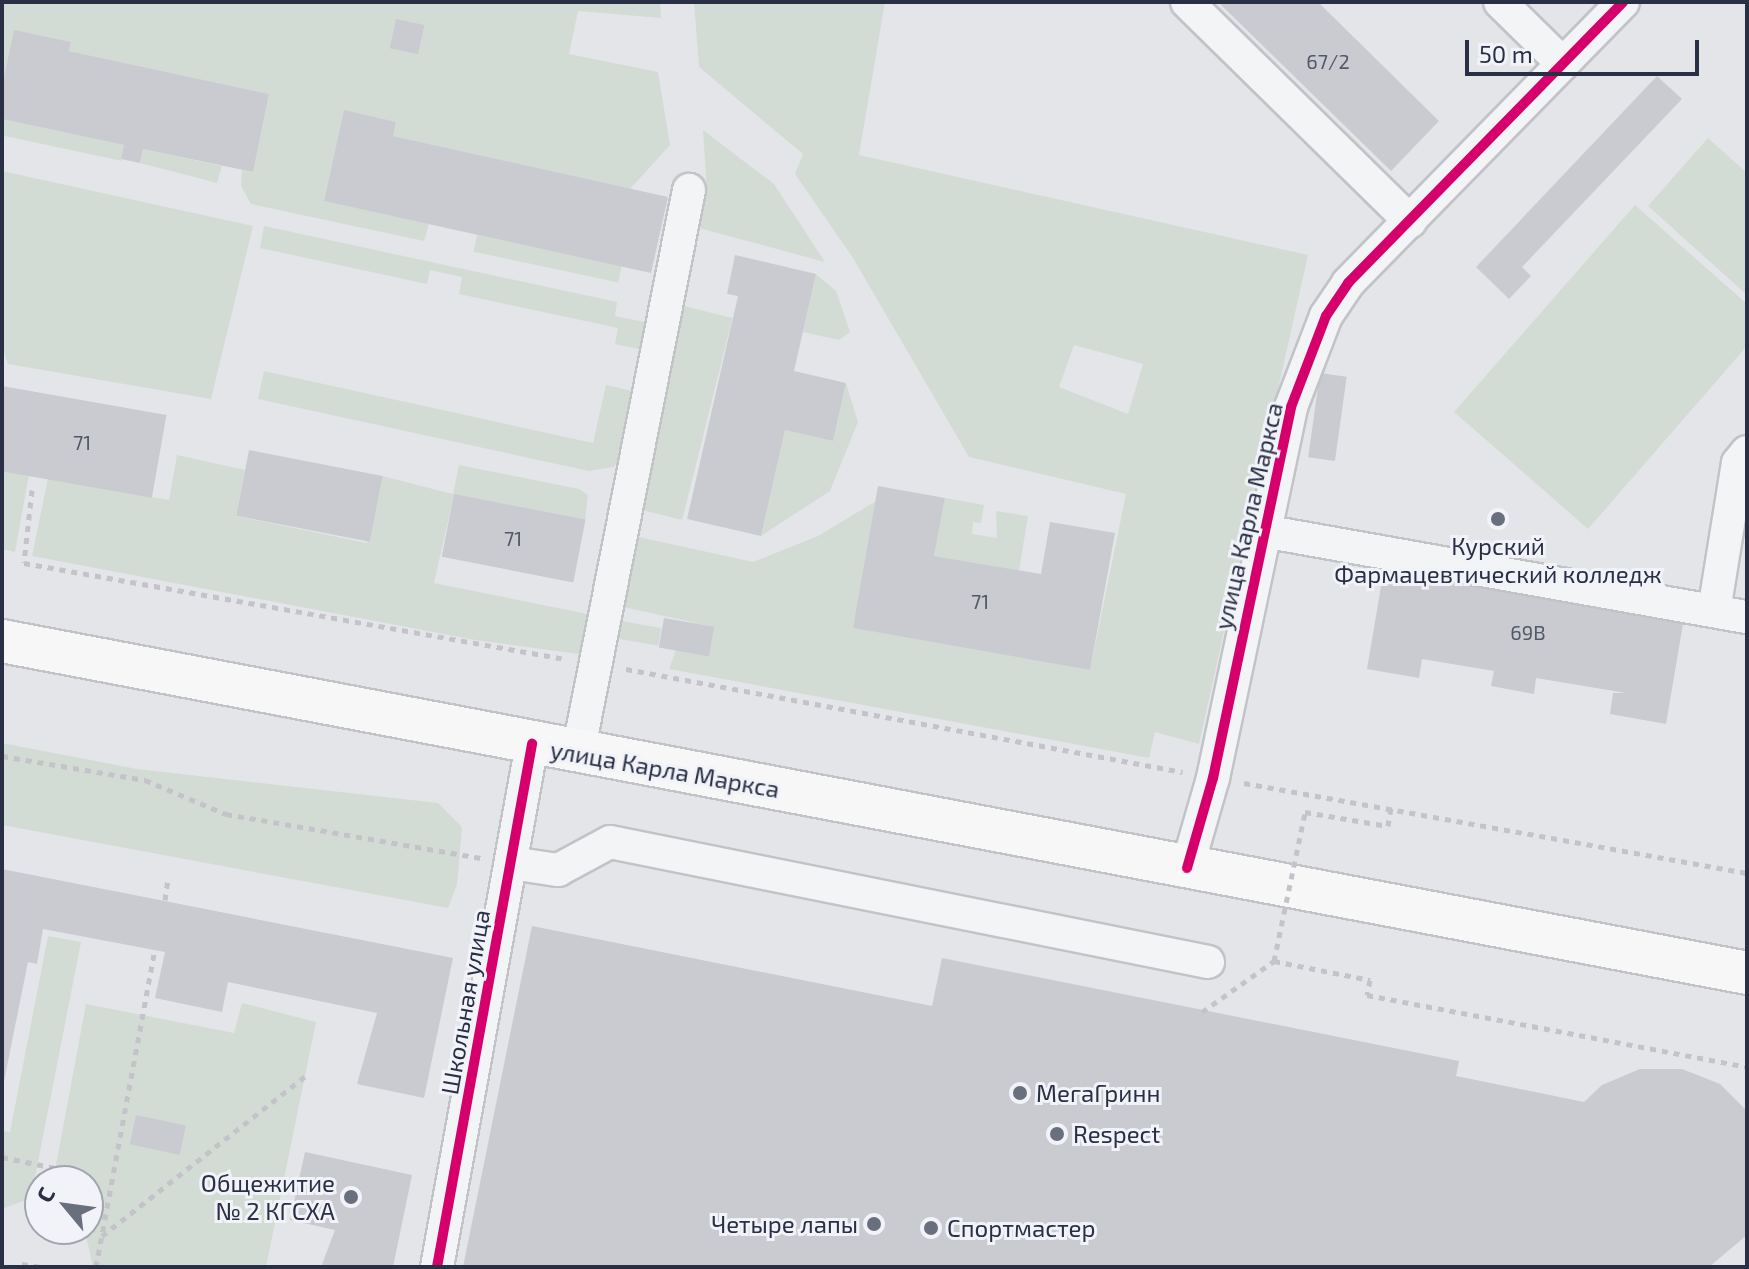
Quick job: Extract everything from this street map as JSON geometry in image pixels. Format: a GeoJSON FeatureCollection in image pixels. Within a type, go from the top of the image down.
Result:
{"type":"FeatureCollection","features":[{"type":"Feature","properties":{"kind":"main road","name":"улица Карла Маркса"},"geometry":{"type":"LineString","coordinates":[[2,641],[1747,973]]}},
{"type":"Feature","properties":{"kind":"street"},"geometry":{"type":"LineString","coordinates":[[1187,2],[1410,221]]}},
{"type":"Feature","properties":{"kind":"street"},"geometry":{"type":"LineString","coordinates":[[1500,2],[1563,64]]}},
{"type":"Feature","properties":{"kind":"street","name":"улица Карла Маркса"},"geometry":{"type":"LineString","coordinates":[[1187,868],[1213,778],[1291,407],[1326,316],[1348,283],[1623,2]]}},
{"type":"Feature","properties":{"kind":"street"},"geometry":{"type":"LineString","coordinates":[[578,753],[689,190]]}},
{"type":"Feature","properties":{"kind":"street"},"geometry":{"type":"LineString","coordinates":[[1714,611],[1738,463],[1747,452]]}},
{"type":"Feature","properties":{"kind":"street"},"geometry":{"type":"LineString","coordinates":[[1263,531],[1747,617]]}},
{"type":"Feature","properties":{"kind":"street","name":"Школьная улица"},"geometry":{"type":"LineString","coordinates":[[437,1267],[532,744]]}},
{"type":"Feature","properties":{"kind":"street"},"geometry":{"type":"LineString","coordinates":[[511,863],[558,870],[610,842],[1208,962]]}},
{"type":"Feature","properties":{"kind":"path"},"geometry":{"type":"LineString","coordinates":[[32,490],[24,563],[595,663],[1213,778],[1391,806],[1747,873]]}},
{"type":"Feature","properties":{"kind":"path"},"geometry":{"type":"LineString","coordinates":[[2,756],[145,780],[226,814],[511,863]]}},
{"type":"Feature","properties":{"kind":"path"},"geometry":{"type":"LineString","coordinates":[[1202,1012],[1274,961],[1305,812],[1388,826],[1391,806]]}},
{"type":"Feature","properties":{"kind":"path"},"geometry":{"type":"LineString","coordinates":[[165,900],[168,879]]}},
{"type":"Feature","properties":{"kind":"path"},"geometry":{"type":"LineString","coordinates":[[104,1225],[155,950]]}},
{"type":"Feature","properties":{"kind":"path"},"geometry":{"type":"LineString","coordinates":[[1274,961],[1370,980],[1367,995],[1747,1067]]}},
{"type":"Feature","properties":{"kind":"path"},"geometry":{"type":"LineString","coordinates":[[104,1234],[305,1076]]}},
{"type":"Feature","properties":{"kind":"path"},"geometry":{"type":"LineString","coordinates":[[2,1157],[41,1165]]}},
{"type":"Feature","properties":{"kind":"path"},"geometry":{"type":"LineString","coordinates":[[96,1267],[100,1245]]}},
{"type":"Feature","properties":{"kind":"path"},"geometry":{"type":"LineString","coordinates":[[22,1264],[41,1267]]}},
{"type":"Feature","properties":{"kind":"shaded area"},"geometry":{"type":"Polygon","coordinates":[[[2,2],[660,2],[661,18],[578,11],[569,54],[658,72],[670,145],[630,189],[393,136],[396,122],[344,111],[324,201],[429,224],[424,241],[251,204],[241,186],[242,170],[253,172],[269,94],[69,51],[71,42],[14,31],[2,86],[2,2]]]}},
{"type":"Feature","properties":{"kind":"shaded area"},"geometry":{"type":"Polygon","coordinates":[[[694,2],[885,2],[859,155],[1308,255],[1199,744],[1155,732],[1149,758],[669,669],[676,650],[709,656],[714,627],[624,607],[639,537],[753,562],[818,536],[876,501],[854,628],[1090,670],[1126,494],[969,457],[853,258],[795,174],[803,154],[699,67],[694,2]],[[1074,345],[1059,387],[1128,414],[1143,364],[1074,345]]]}},
{"type":"Feature","properties":{"kind":"shaded area"},"geometry":{"type":"Polygon","coordinates":[[[2,119],[124,145],[121,161],[2,135],[2,119]]]}},
{"type":"Feature","properties":{"kind":"shaded area"},"geometry":{"type":"Polygon","coordinates":[[[703,130],[774,184],[825,262],[699,228],[707,193],[703,130]]]}},
{"type":"Feature","properties":{"kind":"shaded area"},"geometry":{"type":"Polygon","coordinates":[[[1708,138],[1747,173],[1747,295],[1648,206],[1708,138]]]}},
{"type":"Feature","properties":{"kind":"shaded area"},"geometry":{"type":"Polygon","coordinates":[[[143,149],[222,166],[217,183],[140,163],[143,149]]]}},
{"type":"Feature","properties":{"kind":"shaded area"},"geometry":{"type":"Polygon","coordinates":[[[2,171],[253,226],[211,399],[8,364],[2,347],[2,171]]]}},
{"type":"Feature","properties":{"kind":"shaded area"},"geometry":{"type":"Polygon","coordinates":[[[1635,205],[1747,304],[1747,346],[1588,529],[1454,412],[1635,205]]]}},
{"type":"Feature","properties":{"kind":"shaded area"},"geometry":{"type":"Polygon","coordinates":[[[264,226],[617,302],[615,316],[649,323],[643,350],[615,344],[618,328],[459,294],[462,277],[430,270],[427,284],[260,248],[264,226]]]}},
{"type":"Feature","properties":{"kind":"shaded area"},"geometry":{"type":"Polygon","coordinates":[[[477,235],[622,266],[618,282],[473,252],[477,235]]]}},
{"type":"Feature","properties":{"kind":"shaded area"},"geometry":{"type":"Polygon","coordinates":[[[816,274],[836,291],[850,332],[839,340],[803,332],[816,274]]]}},
{"type":"Feature","properties":{"kind":"shaded area"},"geometry":{"type":"Polygon","coordinates":[[[684,306],[733,318],[682,520],[634,508],[684,306]]]}},
{"type":"Feature","properties":{"kind":"shaded area"},"geometry":{"type":"Polygon","coordinates":[[[264,371],[593,443],[606,385],[637,392],[623,458],[613,467],[589,471],[258,399],[264,371]]]}},
{"type":"Feature","properties":{"kind":"shaded area"},"geometry":{"type":"Polygon","coordinates":[[[846,383],[858,422],[830,491],[761,536],[785,430],[833,441],[846,383]]]}},
{"type":"Feature","properties":{"kind":"shaded area"},"geometry":{"type":"Polygon","coordinates":[[[177,455],[245,470],[236,516],[367,543],[382,476],[453,494],[459,465],[579,489],[588,495],[585,520],[454,495],[434,583],[593,615],[586,655],[475,640],[32,556],[48,478],[169,500],[177,455]]]}},
{"type":"Feature","properties":{"kind":"shaded area"},"geometry":{"type":"Polygon","coordinates":[[[2,470],[29,475],[15,552],[2,549],[2,470]]]}},
{"type":"Feature","properties":{"kind":"shaded area"},"geometry":{"type":"Polygon","coordinates":[[[945,498],[984,505],[981,523],[973,522],[972,534],[997,538],[996,511],[1028,516],[1019,571],[934,556],[945,498]]]}},
{"type":"Feature","properties":{"kind":"shaded area"},"geometry":{"type":"Polygon","coordinates":[[[621,621],[661,628],[658,646],[618,639],[621,621]]]}},
{"type":"Feature","properties":{"kind":"shaded area"},"geometry":{"type":"Polygon","coordinates":[[[2,743],[137,769],[438,803],[462,827],[457,885],[448,908],[2,825],[2,743]]]}},
{"type":"Feature","properties":{"kind":"shaded area"},"geometry":{"type":"Polygon","coordinates":[[[48,936],[81,942],[37,1165],[24,1165],[24,1201],[2,1209],[2,1131],[10,1132],[48,936]]]}},
{"type":"Feature","properties":{"kind":"shaded area"},"geometry":{"type":"Polygon","coordinates":[[[242,1003],[316,1022],[266,1267],[93,1267],[88,1245],[104,1245],[104,1165],[56,1165],[86,1004],[234,1033],[242,1003]]]}},
{"type":"Feature","properties":{"kind":"building"},"geometry":{"type":"Polygon","coordinates":[[[1218,2],[1318,2],[1439,121],[1391,171],[1218,2]]]}},
{"type":"Feature","properties":{"kind":"building"},"geometry":{"type":"Polygon","coordinates":[[[396,19],[424,25],[418,54],[390,48],[396,19]]]}},
{"type":"Feature","properties":{"kind":"building"},"geometry":{"type":"Polygon","coordinates":[[[14,30],[71,42],[69,51],[269,94],[253,172],[143,149],[140,163],[121,159],[124,145],[2,119],[2,86],[14,30]]]}},
{"type":"Feature","properties":{"kind":"building"},"geometry":{"type":"Polygon","coordinates":[[[1657,76],[1682,99],[1522,267],[1531,276],[1509,299],[1476,267],[1657,76]]]}},
{"type":"Feature","properties":{"kind":"building"},"geometry":{"type":"Polygon","coordinates":[[[344,110],[396,122],[393,136],[668,197],[651,273],[324,201],[344,110]]]}},
{"type":"Feature","properties":{"kind":"building"},"geometry":{"type":"Polygon","coordinates":[[[735,255],[816,274],[794,371],[846,383],[833,441],[785,430],[761,536],[687,519],[738,296],[727,294],[735,255]]]}},
{"type":"Feature","properties":{"kind":"building"},"geometry":{"type":"Polygon","coordinates":[[[1320,373],[1347,377],[1335,461],[1308,457],[1320,373]]]}},
{"type":"Feature","properties":{"kind":"building"},"geometry":{"type":"Polygon","coordinates":[[[2,386],[166,415],[152,498],[2,471],[2,386]]]}},
{"type":"Feature","properties":{"kind":"building"},"geometry":{"type":"Polygon","coordinates":[[[249,450],[383,476],[370,542],[236,516],[249,450]]]}},
{"type":"Feature","properties":{"kind":"building"},"geometry":{"type":"Polygon","coordinates":[[[878,486],[945,498],[934,556],[1041,574],[1050,522],[1115,533],[1090,670],[853,628],[878,486]]]}},
{"type":"Feature","properties":{"kind":"building"},"geometry":{"type":"Polygon","coordinates":[[[454,494],[586,520],[573,582],[442,557],[454,494]]]}},
{"type":"Feature","properties":{"kind":"building"},"geometry":{"type":"Polygon","coordinates":[[[1385,563],[1684,618],[1666,724],[1610,714],[1613,693],[1626,693],[1536,678],[1534,694],[1491,686],[1494,671],[1422,659],[1419,678],[1367,669],[1385,563]]]}},
{"type":"Feature","properties":{"kind":"building"},"geometry":{"type":"Polygon","coordinates":[[[664,618],[714,627],[709,656],[659,648],[664,618]]]}},
{"type":"Feature","properties":{"kind":"building"},"geometry":{"type":"Polygon","coordinates":[[[2,869],[453,958],[424,1098],[357,1084],[377,1013],[228,982],[222,1012],[155,998],[165,952],[43,929],[37,964],[28,962],[2,1091],[2,869]]]}},
{"type":"Feature","properties":{"kind":"building","name":"МегаГринн"},"geometry":{"type":"Polygon","coordinates":[[[532,926],[932,1006],[942,958],[1459,1061],[1456,1076],[1584,1102],[1602,1085],[1640,1069],[1682,1069],[1720,1084],[1747,1111],[1747,1235],[1709,1267],[463,1267],[532,926]]]}},
{"type":"Feature","properties":{"kind":"building"},"geometry":{"type":"Polygon","coordinates":[[[136,1115],[186,1126],[180,1155],[130,1144],[136,1115]]]}},
{"type":"Feature","properties":{"kind":"building","name":"Общежитие № 2 КГСХА"},"geometry":{"type":"Polygon","coordinates":[[[305,1152],[412,1175],[393,1267],[321,1267],[335,1230],[290,1220],[305,1152]]]}},
{"type":"Feature","properties":{"kind":"cycle path"},"geometry":{"type":"LineString","coordinates":[[1187,868],[1213,778],[1291,407],[1326,316],[1348,283],[1623,2]]}},
{"type":"Feature","properties":{"kind":"cycle path"},"geometry":{"type":"LineString","coordinates":[[437,1267],[532,744]]}},
{"type":"Feature","properties":{"kind":"place","name":"Курский Фармацевтический колледж"},"geometry":{"type":"Point","coordinates":[1498,519]}},
{"type":"Feature","properties":{"kind":"place","name":"МегаГринн"},"geometry":{"type":"Point","coordinates":[1020,1093]}},
{"type":"Feature","properties":{"kind":"place","name":"Respect"},"geometry":{"type":"Point","coordinates":[1057,1134]}},
{"type":"Feature","properties":{"kind":"place","name":"Общежитие № 2 КГСХА"},"geometry":{"type":"Point","coordinates":[351,1197]}},
{"type":"Feature","properties":{"kind":"place","name":"Четыре лапы"},"geometry":{"type":"Point","coordinates":[874,1224]}},
{"type":"Feature","properties":{"kind":"place","name":"Спортмастер"},"geometry":{"type":"Point","coordinates":[931,1228]}}]}
